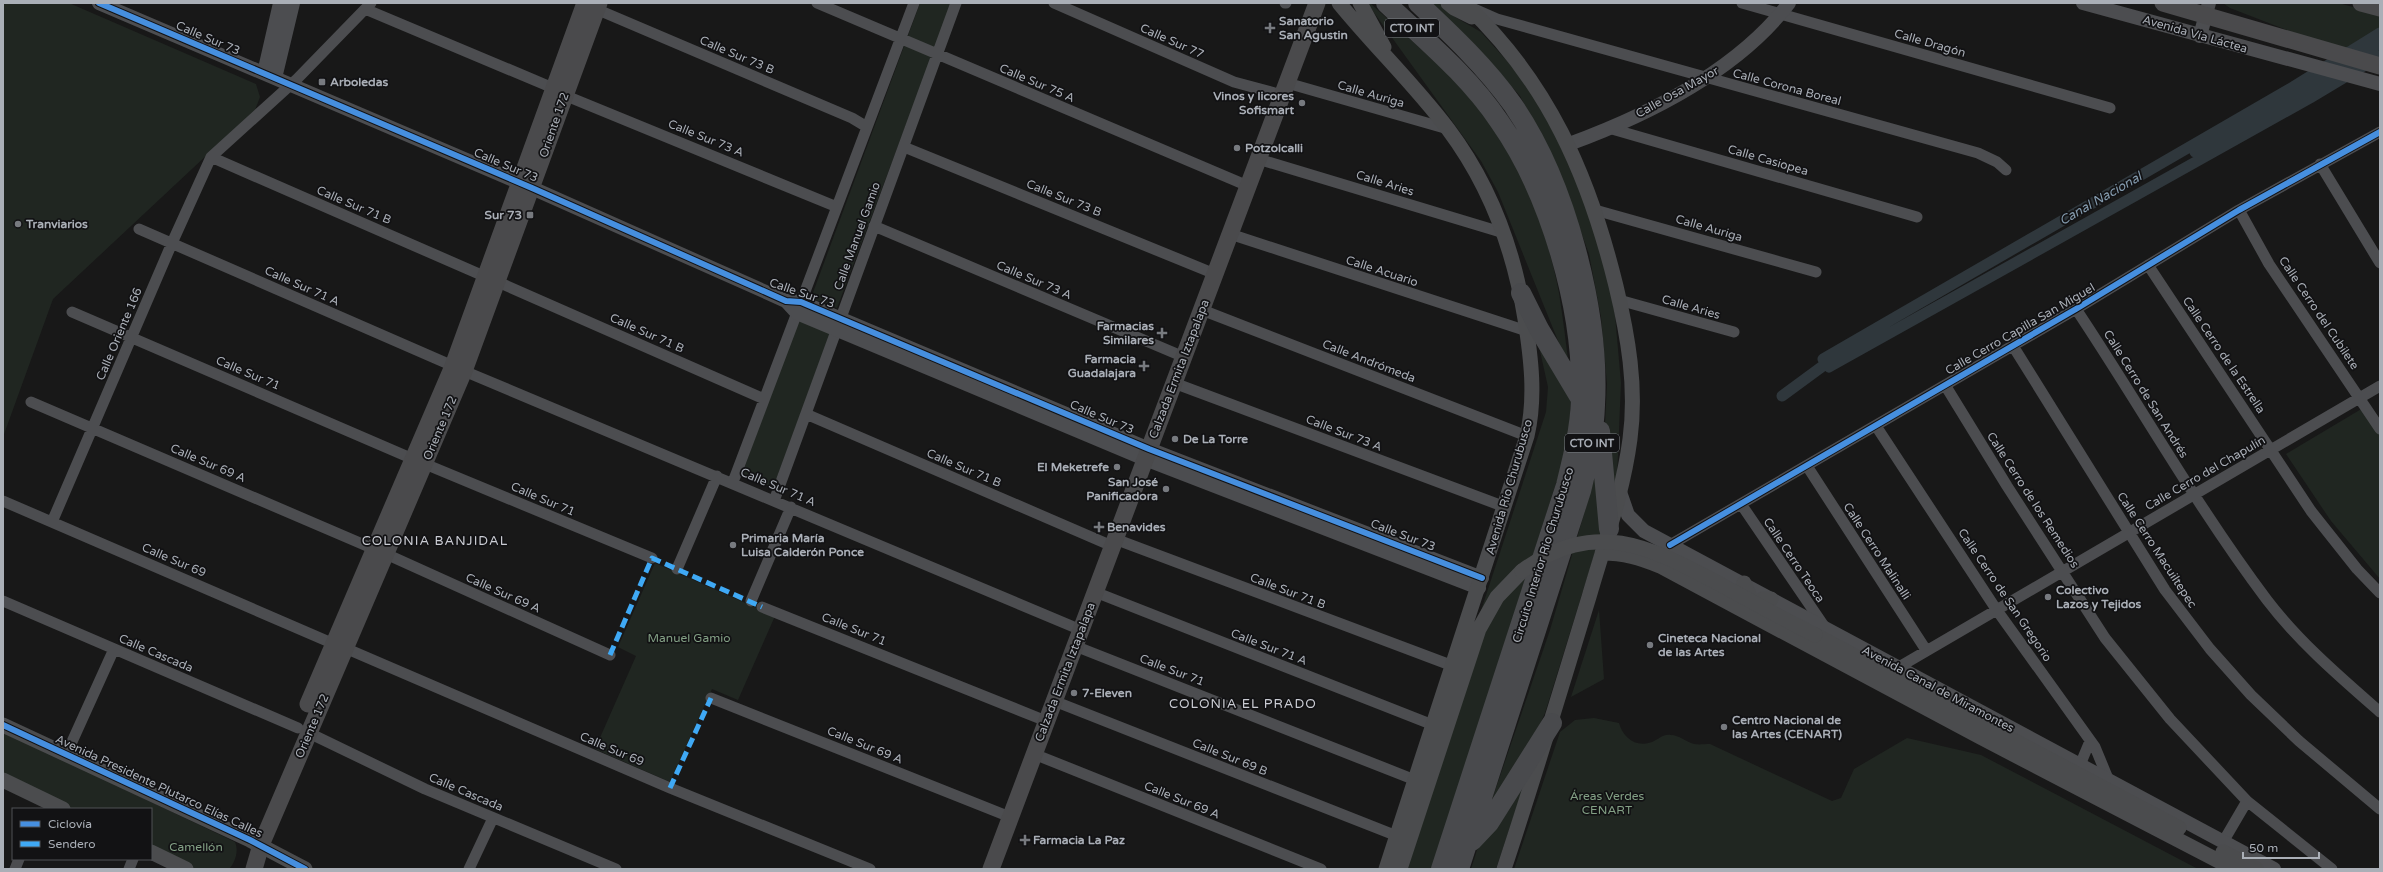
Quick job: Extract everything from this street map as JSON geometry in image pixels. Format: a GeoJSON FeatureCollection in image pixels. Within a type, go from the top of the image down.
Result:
{"type":"FeatureCollection","features":[{"type":"Feature","properties":{"kind":"highway","name":"Circuito Interior Río Churubusco"},"geometry":{"type":"LineString","coordinates":[[1386,3],[1438,52],[1471,86],[1499,120],[1522,159],[1542,202],[1556,242],[1571,298],[1588,402],[1592,445],[1577,505],[1459,869]]}},
{"type":"Feature","properties":{"kind":"highway","name":"Circuito Interior Río Churubusco"},"geometry":{"type":"LineString","coordinates":[[1418,3],[1452,35],[1484,69],[1513,106],[1535,143],[1552,180],[1574,245],[1586,297],[1594,356],[1588,402],[1566,485],[1441,869]]}},
{"type":"Feature","properties":{"kind":"highway"},"geometry":{"type":"LineString","coordinates":[[1521,294],[1539,329],[1588,402],[1601,437],[1609,529]]}},
{"type":"Feature","properties":{"kind":"highway"},"geometry":{"type":"LineString","coordinates":[[1466,849],[1489,823],[1552,723]]}},
{"type":"Feature","properties":{"kind":"main road","name":"Calzada Ermita Iztapalapa"},"geometry":{"type":"LineString","coordinates":[[995,868],[1010,817],[1317,3]]}},
{"type":"Feature","properties":{"kind":"main road","name":"Avenida Río Churubusco"},"geometry":{"type":"LineString","coordinates":[[1339,3],[1369,40],[1448,129],[1478,176],[1504,233],[1521,294],[1527,331],[1532,384],[1531,411],[1527,436],[1386,869]]}},
{"type":"Feature","properties":{"kind":"main road"},"geometry":{"type":"LineString","coordinates":[[1360,3],[1400,74]]}},
{"type":"Feature","properties":{"kind":"main road"},"geometry":{"type":"LineString","coordinates":[[1448,3],[1454,8],[1482,22]]}},
{"type":"Feature","properties":{"kind":"main road","name":"Avenida Vía Láctea"},"geometry":{"type":"LineString","coordinates":[[2163,3],[2208,9],[2327,50],[2375,64]]}},
{"type":"Feature","properties":{"kind":"main road"},"geometry":{"type":"LineString","coordinates":[[2361,3],[2380,8]]}},
{"type":"Feature","properties":{"kind":"main road","name":"Oriente 172"},"geometry":{"type":"LineString","coordinates":[[255,843],[459,369],[526,186],[589,5]]}},
{"type":"Feature","properties":{"kind":"main road","name":"CTO INT"},"geometry":{"type":"LineString","coordinates":[[1465,5],[1482,22],[1534,84],[1569,144],[1595,210],[1619,300],[1628,343],[1633,395],[1630,438],[1620,492],[1552,723],[1504,869]]}},
{"type":"Feature","properties":{"kind":"main road"},"geometry":{"type":"LineString","coordinates":[[1400,869],[1479,629],[1490,607],[1505,587],[1522,571],[1545,556],[1570,546],[1596,542],[1621,543],[1645,548],[1668,557],[1820,632]]}},
{"type":"Feature","properties":{"kind":"main road","name":"Avenida Canal de Miramontes"},"geometry":{"type":"LineString","coordinates":[[1602,553],[1621,553],[1637,556],[1660,566],[1731,606],[2234,869]]}},
{"type":"Feature","properties":{"kind":"main road"},"geometry":{"type":"LineString","coordinates":[[1731,606],[1742,605],[1747,600],[1749,591],[1744,583]]}},
{"type":"Feature","properties":{"kind":"main road"},"geometry":{"type":"LineString","coordinates":[[1754,618],[1753,610],[1756,603],[1763,599],[1771,599]]}},
{"type":"Feature","properties":{"kind":"main road","name":"Avenida Canal de Miramontes"},"geometry":{"type":"LineString","coordinates":[[1820,632],[1947,704],[2256,869]]}},
{"type":"Feature","properties":{"kind":"main road"},"geometry":{"type":"LineString","coordinates":[[1917,678],[1947,704]]}},
{"type":"Feature","properties":{"kind":"main road","name":"Avenida Presidente Plutarco Elías Calles"},"geometry":{"type":"LineString","coordinates":[[3,725],[255,843],[305,869]]}},
{"type":"Feature","properties":{"kind":"main road"},"geometry":{"type":"LineString","coordinates":[[3,780],[43,805],[58,808]]}},
{"type":"Feature","properties":{"kind":"main road"},"geometry":{"type":"LineString","coordinates":[[242,869],[255,843]]}},
{"type":"Feature","properties":{"kind":"main road"},"geometry":{"type":"LineString","coordinates":[[254,869],[255,843]]}},
{"type":"Feature","properties":{"kind":"main road"},"geometry":{"type":"LineString","coordinates":[[152,852],[186,869]]}},
{"type":"Feature","properties":{"kind":"street","name":"Calle Sur 73"},"geometry":{"type":"LineString","coordinates":[[99,3],[526,186],[799,307],[1147,454],[1480,583]]}},
{"type":"Feature","properties":{"kind":"street"},"geometry":{"type":"LineString","coordinates":[[269,76],[280,3]]}},
{"type":"Feature","properties":{"kind":"street"},"geometry":{"type":"LineString","coordinates":[[269,76],[293,3]]}},
{"type":"Feature","properties":{"kind":"street","name":"Calle Sur 75 A"},"geometry":{"type":"LineString","coordinates":[[817,3],[900,40],[1248,186]]}},
{"type":"Feature","properties":{"kind":"street"},"geometry":{"type":"LineString","coordinates":[[733,482],[914,3]]}},
{"type":"Feature","properties":{"kind":"street","name":"Calle Manuel Gamio"},"geometry":{"type":"LineString","coordinates":[[774,500],[956,3]]}},
{"type":"Feature","properties":{"kind":"street","name":"Calle Sur 77"},"geometry":{"type":"LineString","coordinates":[[1054,3],[1234,82],[1284,89]]}},
{"type":"Feature","properties":{"kind":"street","name":"Calle Dragón"},"geometry":{"type":"LineString","coordinates":[[1742,3],[1785,8],[2110,108]]}},
{"type":"Feature","properties":{"kind":"street","name":"Avenida Vía Láctea"},"geometry":{"type":"LineString","coordinates":[[2083,3],[2380,84]]}},
{"type":"Feature","properties":{"kind":"street","name":"Calle Sur 73 B"},"geometry":{"type":"LineString","coordinates":[[589,5],[852,118],[867,126]]}},
{"type":"Feature","properties":{"kind":"street","name":"Calle Corona Boreal"},"geometry":{"type":"LineString","coordinates":[[1465,5],[1497,19],[1978,153],[1997,162],[2006,170]]}},
{"type":"Feature","properties":{"kind":"street"},"geometry":{"type":"LineString","coordinates":[[211,157],[290,85],[368,6]]}},
{"type":"Feature","properties":{"kind":"street","name":"Calle Sur 73 A"},"geometry":{"type":"LineString","coordinates":[[368,6],[559,92],[837,207]]}},
{"type":"Feature","properties":{"kind":"street","name":"Calle Osa Mayor"},"geometry":{"type":"LineString","coordinates":[[1569,144],[1612,128],[1707,78],[1740,54],[1785,8]]}},
{"type":"Feature","properties":{"kind":"street"},"geometry":{"type":"LineString","coordinates":[[2200,36],[2208,9]]}},
{"type":"Feature","properties":{"kind":"street","name":"Calle Auriga"},"geometry":{"type":"LineString","coordinates":[[1284,89],[1448,129]]}},
{"type":"Feature","properties":{"kind":"street","name":"Calle Casiopea"},"geometry":{"type":"LineString","coordinates":[[1612,128],[1917,217]]}},
{"type":"Feature","properties":{"kind":"street","name":"Calle Cerro Capilla San Miguel"},"geometry":{"type":"LineString","coordinates":[[1670,545],[2076,309],[2239,210],[2380,132]]}},
{"type":"Feature","properties":{"kind":"street","name":"Calle Sur 73 B"},"geometry":{"type":"LineString","coordinates":[[904,147],[1215,274]]}},
{"type":"Feature","properties":{"kind":"street","name":"Calle Oriente 166"},"geometry":{"type":"LineString","coordinates":[[52,522],[172,243],[211,157]]}},
{"type":"Feature","properties":{"kind":"street","name":"Calle Sur 71 B"},"geometry":{"type":"LineString","coordinates":[[211,157],[764,399]]}},
{"type":"Feature","properties":{"kind":"street","name":"Calle Aries"},"geometry":{"type":"LineString","coordinates":[[1258,159],[1504,233]]}},
{"type":"Feature","properties":{"kind":"street"},"geometry":{"type":"LineString","coordinates":[[2320,164],[2380,263]]}},
{"type":"Feature","properties":{"kind":"street","name":"Calle Auriga"},"geometry":{"type":"LineString","coordinates":[[1595,210],[1816,272]]}},
{"type":"Feature","properties":{"kind":"street","name":"Calle Cerro del Cubilete"},"geometry":{"type":"LineString","coordinates":[[2239,210],[2269,264],[2380,429]]}},
{"type":"Feature","properties":{"kind":"street","name":"Calle Sur 73 A"},"geometry":{"type":"LineString","coordinates":[[874,226],[1184,358]]}},
{"type":"Feature","properties":{"kind":"street","name":"Calle Sur 71 A"},"geometry":{"type":"LineString","coordinates":[[139,229],[459,369],[733,482],[1081,630]]}},
{"type":"Feature","properties":{"kind":"street","name":"Calle Acuario"},"geometry":{"type":"LineString","coordinates":[[1230,234],[1527,331]]}},
{"type":"Feature","properties":{"kind":"street","name":"Calle Cerro de la Estrella"},"geometry":{"type":"LineString","coordinates":[[2148,265],[2311,511],[2357,569],[2380,593]]}},
{"type":"Feature","properties":{"kind":"street","name":"Calle Aries"},"geometry":{"type":"LineString","coordinates":[[1619,300],[1734,332]]}},
{"type":"Feature","properties":{"kind":"street","name":"Calle Cerro de San Andrés"},"geometry":{"type":"LineString","coordinates":[[2076,309],[2194,494],[2267,600],[2298,635],[2380,712]]}},
{"type":"Feature","properties":{"kind":"street","name":"Calle Andrómeda"},"geometry":{"type":"LineString","coordinates":[[1202,310],[1527,436]]}},
{"type":"Feature","properties":{"kind":"street","name":"Calle Sur 71"},"geometry":{"type":"LineString","coordinates":[[72,312],[419,461],[652,558]]}},
{"type":"Feature","properties":{"kind":"street","name":"Calle Cerro Macuiltepec"},"geometry":{"type":"LineString","coordinates":[[2013,346],[2165,590],[2210,649],[2251,694],[2299,741],[2380,809]]}},
{"type":"Feature","properties":{"kind":"street","name":"Calle Sur 73 A"},"geometry":{"type":"LineString","coordinates":[[1174,383],[1505,507]]}},
{"type":"Feature","properties":{"kind":"street","name":"Calle Cerro de los Remedios"},"geometry":{"type":"LineString","coordinates":[[1945,385],[2007,486],[2064,570],[2105,638],[2170,719],[2247,801],[2322,864],[2332,869]]}},
{"type":"Feature","properties":{"kind":"street","name":"Calle Cerro del Chapulín"},"geometry":{"type":"LineString","coordinates":[[1899,667],[2380,386]]}},
{"type":"Feature","properties":{"kind":"street","name":"Calle Sur 69 A"},"geometry":{"type":"LineString","coordinates":[[31,402],[380,551],[610,655]]}},
{"type":"Feature","properties":{"kind":"street","name":"Calle Sur 71 B"},"geometry":{"type":"LineString","coordinates":[[806,414],[1114,542],[1453,666]]}},
{"type":"Feature","properties":{"kind":"street","name":"Calle Cerro de San Gregorio"},"geometry":{"type":"LineString","coordinates":[[1876,426],[1996,609],[2090,741],[2109,781]]}},
{"type":"Feature","properties":{"kind":"street","name":"Calle Cerro Malinalli"},"geometry":{"type":"LineString","coordinates":[[1807,466],[1926,650]]}},
{"type":"Feature","properties":{"kind":"street"},"geometry":{"type":"LineString","coordinates":[[677,569],[717,476]]}},
{"type":"Feature","properties":{"kind":"street","name":"Avenida Canal de Miramontes"},"geometry":{"type":"LineString","coordinates":[[1620,492],[1628,515],[1637,526],[1670,545],[1744,583],[1820,632],[1899,667],[2274,869]]}},
{"type":"Feature","properties":{"kind":"street","name":"Calle Sur 69"},"geometry":{"type":"LineString","coordinates":[[3,500],[670,788],[870,869]]}},
{"type":"Feature","properties":{"kind":"street","name":"Calle Cerro Teoca"},"geometry":{"type":"LineString","coordinates":[[1741,504],[1820,632]]}},
{"type":"Feature","properties":{"kind":"street"},"geometry":{"type":"LineString","coordinates":[[751,601],[791,507]]}},
{"type":"Feature","properties":{"kind":"street","name":"Calle Sur 71 A"},"geometry":{"type":"LineString","coordinates":[[1095,592],[1433,725]]}},
{"type":"Feature","properties":{"kind":"street","name":"Calle Cascada"},"geometry":{"type":"LineString","coordinates":[[3,601],[303,730],[425,789],[616,869]]}},
{"type":"Feature","properties":{"kind":"street","name":"Calle Sur 71"},"geometry":{"type":"LineString","coordinates":[[762,607],[1046,721]]}},
{"type":"Feature","properties":{"kind":"street","name":"Calle Sur 71"},"geometry":{"type":"LineString","coordinates":[[1075,646],[1415,780]]}},
{"type":"Feature","properties":{"kind":"street"},"geometry":{"type":"LineString","coordinates":[[66,755],[114,649]]}},
{"type":"Feature","properties":{"kind":"street","name":"Calle Sur 69 A"},"geometry":{"type":"LineString","coordinates":[[711,698],[1010,817]]}},
{"type":"Feature","properties":{"kind":"street","name":"Calle Sur 69 B"},"geometry":{"type":"LineString","coordinates":[[1054,701],[1396,836]]}},
{"type":"Feature","properties":{"kind":"street"},"geometry":{"type":"LineString","coordinates":[[2080,764],[2090,741]]}},
{"type":"Feature","properties":{"kind":"street","name":"Calle Sur 69 A"},"geometry":{"type":"LineString","coordinates":[[1034,754],[1321,869]]}},
{"type":"Feature","properties":{"kind":"street"},"geometry":{"type":"LineString","coordinates":[[2223,842],[2247,801]]}},
{"type":"Feature","properties":{"kind":"street"},"geometry":{"type":"LineString","coordinates":[[469,869],[493,818]]}},
{"type":"Feature","properties":{"kind":"green space"},"geometry":{"type":"Polygon","coordinates":[[[3,3],[69,3],[256,84],[260,97],[255,110],[53,299],[3,437],[3,3]]]}},
{"type":"Feature","properties":{"kind":"green space"},"geometry":{"type":"Polygon","coordinates":[[[920,3],[952,3],[837,308],[811,298],[920,3]]]}},
{"type":"Feature","properties":{"kind":"green space"},"geometry":{"type":"Polygon","coordinates":[[[1367,3],[1370,3],[1456,82],[1481,111],[1508,152],[1520,174],[1540,221],[1554,269],[1559,293],[1569,368],[1498,192],[1481,161],[1367,3]]]}},
{"type":"Feature","properties":{"kind":"green space"},"geometry":{"type":"Polygon","coordinates":[[[1431,3],[1440,3],[1455,17],[1481,32],[1532,89],[1572,164],[1603,251],[1615,315],[1621,383],[1617,478],[1612,499],[1605,424],[1607,384],[1601,317],[1589,254],[1558,169],[1520,96],[1475,45],[1431,3]]]}},
{"type":"Feature","properties":{"kind":"green space"},"geometry":{"type":"Polygon","coordinates":[[[2223,3],[2339,3],[2380,15],[2380,58],[2297,34],[2230,8],[2223,3]]]}},
{"type":"Feature","properties":{"kind":"green space"},"geometry":{"type":"Polygon","coordinates":[[[799,318],[831,331],[773,488],[742,474],[799,318]]]}},
{"type":"Feature","properties":{"kind":"green space"},"geometry":{"type":"Polygon","coordinates":[[[1538,342],[1571,400],[1569,430],[1560,471],[1432,869],[1406,869],[1472,638],[1546,412],[1548,387],[1538,342]]]}},
{"type":"Feature","properties":{"kind":"green space"},"geometry":{"type":"Polygon","coordinates":[[[2363,408],[2380,434],[2380,579],[2331,521],[2286,454],[2363,408]]]}},
{"type":"Feature","properties":{"kind":"green space"},"geometry":{"type":"Polygon","coordinates":[[[1598,466],[1602,530],[1545,713],[1532,743],[1486,817],[1550,630],[1598,466]]]}},
{"type":"Feature","properties":{"kind":"green space","name":"Manuel Gamio"},"geometry":{"type":"Polygon","coordinates":[[[655,563],[775,616],[738,700],[712,689],[670,782],[595,749],[636,656],[618,647],[655,563]]]}},
{"type":"Feature","properties":{"kind":"green space"},"geometry":{"type":"Polygon","coordinates":[[[1599,610],[1604,679],[1571,697],[1599,610]]]}},
{"type":"Feature","properties":{"kind":"green space","name":"Áreas Verdes CENART"},"geometry":{"type":"Polygon","coordinates":[[[1594,718],[1619,723],[1627,737],[1636,743],[1646,744],[1663,736],[1674,735],[1694,744],[1710,744],[1832,801],[1841,798],[1854,769],[1907,738],[1981,755],[2198,869],[1514,869],[1560,732],[1575,720],[1594,718]]]}},
{"type":"Feature","properties":{"kind":"green space","name":"Camellón"},"geometry":{"type":"Polygon","coordinates":[[[3,731],[235,842],[237,849],[236,857],[229,869],[192,869],[152,849],[152,808],[68,808],[3,776],[3,731]]]}},
{"type":"Feature","properties":{"kind":"green space"},"geometry":{"type":"Polygon","coordinates":[[[1528,774],[1496,869],[1471,869],[1477,850],[1528,774]]]}},
{"type":"Feature","properties":{"kind":"waterway","name":"Canal Nacional"},"geometry":{"type":"LineString","coordinates":[[2380,33],[2293,87],[1823,359],[1829,367],[2310,98],[2380,56]]}},
{"type":"Feature","properties":{"kind":"waterway","name":"Canal Nacional"},"geometry":{"type":"LineString","coordinates":[[2195,152],[2323,79],[2380,43]]}},
{"type":"Feature","properties":{"kind":"waterway","name":"Canal Nacional"},"geometry":{"type":"LineString","coordinates":[[1782,396],[1831,360]]}},
{"type":"Feature","properties":{"kind":"marked path"},"geometry":{"type":"LineString","coordinates":[[610,655],[652,558],[762,607]]}},
{"type":"Feature","properties":{"kind":"marked path"},"geometry":{"type":"LineString","coordinates":[[670,788],[711,698]]}},
{"type":"Feature","properties":{"kind":"cycle path"},"geometry":{"type":"LineString","coordinates":[[99,3],[532,188],[786,301],[801,302],[1149,449],[1482,578]]}},
{"type":"Feature","properties":{"kind":"cycle path"},"geometry":{"type":"LineString","coordinates":[[1670,545],[2076,309],[2239,210],[2380,132]]}},
{"type":"Feature","properties":{"kind":"cycle path"},"geometry":{"type":"LineString","coordinates":[[3,725],[250,840],[305,869]]}},
{"type":"Feature","properties":{"kind":"place","name":"Sanatorio San Agustin"},"geometry":{"type":"Point","coordinates":[1270,28]}},
{"type":"Feature","properties":{"kind":"place","name":"Arboledas"},"geometry":{"type":"Point","coordinates":[322,82]}},
{"type":"Feature","properties":{"kind":"place","name":"Vinos y licores Sofismart"},"geometry":{"type":"Point","coordinates":[1302,103]}},
{"type":"Feature","properties":{"kind":"place","name":"Potzolcalli"},"geometry":{"type":"Point","coordinates":[1237,148]}},
{"type":"Feature","properties":{"kind":"place","name":"Sur 73"},"geometry":{"type":"Point","coordinates":[530,215]}},
{"type":"Feature","properties":{"kind":"place","name":"Tranviarios"},"geometry":{"type":"Point","coordinates":[18,224]}},
{"type":"Feature","properties":{"kind":"place","name":"Farmacias Similares"},"geometry":{"type":"Point","coordinates":[1162,333]}},
{"type":"Feature","properties":{"kind":"place","name":"Farmacia Guadalajara"},"geometry":{"type":"Point","coordinates":[1144,366]}},
{"type":"Feature","properties":{"kind":"place","name":"De La Torre"},"geometry":{"type":"Point","coordinates":[1175,439]}},
{"type":"Feature","properties":{"kind":"place","name":"El Meketrefe"},"geometry":{"type":"Point","coordinates":[1117,467]}},
{"type":"Feature","properties":{"kind":"place","name":"San José Panificadora"},"geometry":{"type":"Point","coordinates":[1166,489]}},
{"type":"Feature","properties":{"kind":"place","name":"Benavides"},"geometry":{"type":"Point","coordinates":[1099,527]}},
{"type":"Feature","properties":{"kind":"place","name":"Primaria María Luisa Calderón Ponce"},"geometry":{"type":"Point","coordinates":[733,545]}},
{"type":"Feature","properties":{"kind":"place","name":"Colectivo Lazos y Tejidos"},"geometry":{"type":"Point","coordinates":[2048,597]}},
{"type":"Feature","properties":{"kind":"place","name":"Cineteca Nacional de las Artes"},"geometry":{"type":"Point","coordinates":[1650,645]}},
{"type":"Feature","properties":{"kind":"place","name":"7-Eleven"},"geometry":{"type":"Point","coordinates":[1074,693]}},
{"type":"Feature","properties":{"kind":"place","name":"Centro Nacional de las Artes (CENART)"},"geometry":{"type":"Point","coordinates":[1724,727]}},
{"type":"Feature","properties":{"kind":"place","name":"Farmacia La Paz"},"geometry":{"type":"Point","coordinates":[1025,840]}},
{"type":"Feature","properties":{"kind":"district","name":"COLONIA BANJIDAL"},"geometry":{"type":"Point","coordinates":[435,540]}},
{"type":"Feature","properties":{"kind":"district","name":"COLONIA EL PRADO"},"geometry":{"type":"Point","coordinates":[1243,703]}}]}
